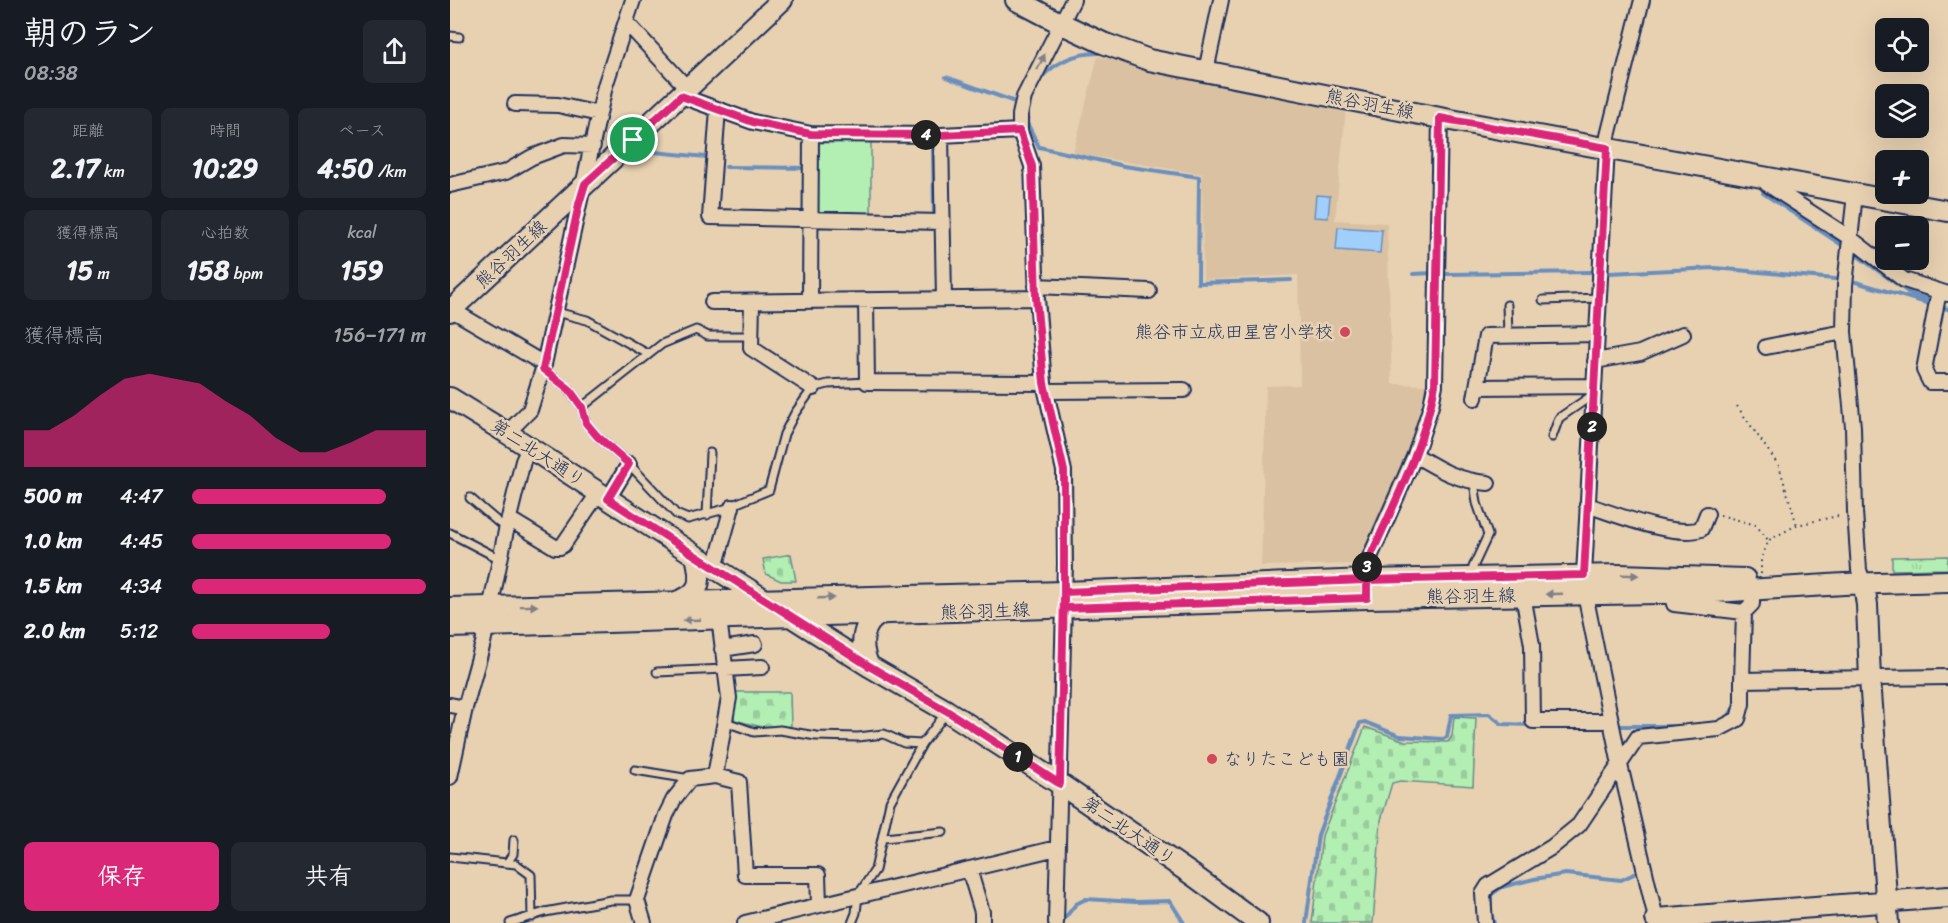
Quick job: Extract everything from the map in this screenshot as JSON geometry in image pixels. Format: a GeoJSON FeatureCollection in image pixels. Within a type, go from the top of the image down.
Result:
{"type":"FeatureCollection","features":[{"type":"Feature","properties":{"kind":"main road","name":"熊谷羽生線"},"geometry":{"type":"LineString","coordinates":[[1016,0],[1060,23],[1127,53],[1149,60],[1440,118],[1948,211]]}},
{"type":"Feature","properties":{"kind":"main road","name":"熊谷羽生線"},"geometry":{"type":"LineString","coordinates":[[451,310],[776,6]]}},
{"type":"Feature","properties":{"kind":"main road","name":"第二北大通り"},"geometry":{"type":"LineString","coordinates":[[450,398],[869,666],[947,711],[1060,784],[1258,923]]}},
{"type":"Feature","properties":{"kind":"main road"},"geometry":{"type":"LineString","coordinates":[[673,603],[689,598],[696,589],[700,577],[696,556]]}},
{"type":"Feature","properties":{"kind":"main road","name":"熊谷羽生線"},"geometry":{"type":"LineString","coordinates":[[1367,589],[1523,595],[1620,575],[1757,585]]}},
{"type":"Feature","properties":{"kind":"main road","name":"熊谷羽生線"},"geometry":{"type":"LineString","coordinates":[[450,608],[488,616],[718,610],[768,600],[1064,600],[1585,584],[1671,593],[1757,585],[1864,584],[1948,580]]}},
{"type":"Feature","properties":{"kind":"main road"},"geometry":{"type":"LineString","coordinates":[[1864,584],[1888,923]]}},
{"type":"Feature","properties":{"kind":"main road","name":"熊谷羽生線"},"geometry":{"type":"LineString","coordinates":[[450,627],[488,616],[673,603],[718,610],[792,616],[881,614],[1064,600]]}},
{"type":"Feature","properties":{"kind":"main road"},"geometry":{"type":"LineString","coordinates":[[869,666],[862,647],[866,628],[870,620],[881,614]]}},
{"type":"Feature","properties":{"kind":"main road"},"geometry":{"type":"LineString","coordinates":[[1656,921],[1948,897]]}},
{"type":"Feature","properties":{"kind":"street"},"geometry":{"type":"LineString","coordinates":[[507,433],[530,410],[544,366],[605,86],[633,0]]}},
{"type":"Feature","properties":{"kind":"street"},"geometry":{"type":"LineString","coordinates":[[1056,923],[1064,600],[1064,471],[1045,387],[1036,292],[1032,166],[1020,131],[1020,115],[1024,97],[1073,0]]}},
{"type":"Feature","properties":{"kind":"street"},"geometry":{"type":"LineString","coordinates":[[1206,72],[1221,0]]}},
{"type":"Feature","properties":{"kind":"street"},"geometry":{"type":"LineString","coordinates":[[1642,0],[1608,136],[1587,505],[1585,584],[1620,765],[1656,921]]}},
{"type":"Feature","properties":{"kind":"street"},"geometry":{"type":"LineString","coordinates":[[626,22],[684,93],[753,122],[811,134],[941,135],[1020,131]]}},
{"type":"Feature","properties":{"kind":"street"},"geometry":{"type":"LineString","coordinates":[[515,104],[558,105],[599,114]]}},
{"type":"Feature","properties":{"kind":"street"},"geometry":{"type":"LineString","coordinates":[[718,109],[710,217],[942,222]]}},
{"type":"Feature","properties":{"kind":"street"},"geometry":{"type":"LineString","coordinates":[[1367,589],[1367,564],[1415,455],[1431,406],[1435,385],[1440,118]]}},
{"type":"Feature","properties":{"kind":"street"},"geometry":{"type":"LineString","coordinates":[[810,301],[811,134]]}},
{"type":"Feature","properties":{"kind":"street"},"geometry":{"type":"LineString","coordinates":[[941,135],[944,299]]}},
{"type":"Feature","properties":{"kind":"street"},"geometry":{"type":"LineString","coordinates":[[450,185],[506,172],[532,157],[564,145],[593,146]]}},
{"type":"Feature","properties":{"kind":"street"},"geometry":{"type":"LineString","coordinates":[[1765,177],[1767,184],[1850,239],[1904,279],[1942,293],[1923,370],[1930,382],[1948,382]]}},
{"type":"Feature","properties":{"kind":"street"},"geometry":{"type":"LineString","coordinates":[[1855,194],[1845,285],[1844,332],[1853,427],[1859,570],[1864,584]]}},
{"type":"Feature","properties":{"kind":"street"},"geometry":{"type":"LineString","coordinates":[[712,302],[944,299],[1036,292],[1149,291]]}},
{"type":"Feature","properties":{"kind":"street"},"geometry":{"type":"LineString","coordinates":[[866,300],[867,382],[1184,390]]}},
{"type":"Feature","properties":{"kind":"street"},"geometry":{"type":"LineString","coordinates":[[752,302],[751,348],[813,388]]}},
{"type":"Feature","properties":{"kind":"street"},"geometry":{"type":"LineString","coordinates":[[451,310],[544,366]]}},
{"type":"Feature","properties":{"kind":"street"},"geometry":{"type":"LineString","coordinates":[[1766,347],[1844,332]]}},
{"type":"Feature","properties":{"kind":"street"},"geometry":{"type":"LineString","coordinates":[[1594,390],[1477,393],[1486,336],[1597,334]]}},
{"type":"Feature","properties":{"kind":"street"},"geometry":{"type":"LineString","coordinates":[[1595,361],[1640,353],[1683,334]]}},
{"type":"Feature","properties":{"kind":"street"},"geometry":{"type":"LineString","coordinates":[[450,777],[453,747],[488,616],[523,461],[529,447]]}},
{"type":"Feature","properties":{"kind":"street"},"geometry":{"type":"LineString","coordinates":[[1415,455],[1443,472],[1474,482],[1488,483]]}},
{"type":"Feature","properties":{"kind":"street"},"geometry":{"type":"LineString","coordinates":[[508,522],[555,547],[560,547],[629,464]]}},
{"type":"Feature","properties":{"kind":"street"},"geometry":{"type":"LineString","coordinates":[[1587,505],[1654,526],[1686,532],[1701,529],[1707,514]]}},
{"type":"Feature","properties":{"kind":"street"},"geometry":{"type":"LineString","coordinates":[[715,568],[732,507]]}},
{"type":"Feature","properties":{"kind":"street"},"geometry":{"type":"LineString","coordinates":[[1485,923],[1484,894],[1488,886],[1552,847],[1579,825],[1638,737],[1719,729],[1738,719],[1742,704],[1744,612],[1752,604],[1757,585]]}},
{"type":"Feature","properties":{"kind":"street"},"geometry":{"type":"LineString","coordinates":[[1671,593],[1674,604],[1744,612]]}},
{"type":"Feature","properties":{"kind":"street"},"geometry":{"type":"LineString","coordinates":[[1523,595],[1532,645],[1533,721],[1611,721]]}},
{"type":"Feature","properties":{"kind":"street"},"geometry":{"type":"LineString","coordinates":[[715,776],[729,698],[718,610]]}},
{"type":"Feature","properties":{"kind":"street"},"geometry":{"type":"LineString","coordinates":[[722,649],[755,644]]}},
{"type":"Feature","properties":{"kind":"street"},"geometry":{"type":"LineString","coordinates":[[725,669],[762,668]]}},
{"type":"Feature","properties":{"kind":"street"},"geometry":{"type":"LineString","coordinates":[[1742,680],[1948,677]]}},
{"type":"Feature","properties":{"kind":"street"},"geometry":{"type":"LineString","coordinates":[[450,705],[465,708]]}},
{"type":"Feature","properties":{"kind":"street"},"geometry":{"type":"LineString","coordinates":[[644,923],[638,900],[666,815],[674,799],[690,779],[715,776],[740,782],[745,875],[818,876],[819,904]]}},
{"type":"Feature","properties":{"kind":"street"},"geometry":{"type":"LineString","coordinates":[[745,923],[775,919],[819,904],[1057,848]]}},
{"type":"Feature","properties":{"kind":"street"},"geometry":{"type":"LineString","coordinates":[[969,869],[982,912],[982,923]]}},
{"type":"Feature","properties":{"kind":"lane"},"geometry":{"type":"LineString","coordinates":[[450,36],[459,37]]}},
{"type":"Feature","properties":{"kind":"lane"},"geometry":{"type":"LineString","coordinates":[[1543,300],[1599,298]]}},
{"type":"Feature","properties":{"kind":"lane"},"geometry":{"type":"LineString","coordinates":[[1507,305],[1508,336]]}},
{"type":"Feature","properties":{"kind":"lane"},"geometry":{"type":"LineString","coordinates":[[556,312],[587,320],[648,354]]}},
{"type":"Feature","properties":{"kind":"lane"},"geometry":{"type":"LineString","coordinates":[[582,407],[662,344],[696,330],[708,336],[752,336]]}},
{"type":"Feature","properties":{"kind":"lane"},"geometry":{"type":"LineString","coordinates":[[544,366],[569,389],[582,407],[586,423],[597,436],[629,464],[676,514],[688,519],[732,507],[769,490],[784,434],[795,413],[813,388],[828,384],[867,382]]}},
{"type":"Feature","properties":{"kind":"lane"},"geometry":{"type":"LineString","coordinates":[[1552,437],[1559,418],[1594,390]]}},
{"type":"Feature","properties":{"kind":"lane"},"geometry":{"type":"LineString","coordinates":[[707,515],[710,453]]}},
{"type":"Feature","properties":{"kind":"lane"},"geometry":{"type":"LineString","coordinates":[[1473,567],[1488,535],[1477,503],[1474,482]]}},
{"type":"Feature","properties":{"kind":"lane"},"geometry":{"type":"LineString","coordinates":[[470,498],[499,523],[508,522]]}},
{"type":"Feature","properties":{"kind":"lane"},"geometry":{"type":"LineString","coordinates":[[450,533],[500,559]]}},
{"type":"Feature","properties":{"kind":"lane"},"geometry":{"type":"LineString","coordinates":[[657,672],[725,669]]}},
{"type":"Feature","properties":{"kind":"lane"},"geometry":{"type":"LineString","coordinates":[[852,923],[858,895],[875,870],[884,838],[890,802],[922,744],[947,711]]}},
{"type":"Feature","properties":{"kind":"lane"},"geometry":{"type":"LineString","coordinates":[[726,722],[754,732],[780,729],[816,736],[858,737],[884,734],[904,743],[922,744]]}},
{"type":"Feature","properties":{"kind":"lane"},"geometry":{"type":"LineString","coordinates":[[635,770],[690,779]]}},
{"type":"Feature","properties":{"kind":"lane"},"geometry":{"type":"LineString","coordinates":[[884,838],[943,832]]}},
{"type":"Feature","properties":{"kind":"lane"},"geometry":{"type":"LineString","coordinates":[[507,863],[513,854],[514,840]]}},
{"type":"Feature","properties":{"kind":"lane"},"geometry":{"type":"LineString","coordinates":[[450,857],[516,864],[531,875],[532,917]]}},
{"type":"Feature","properties":{"kind":"lane"},"geometry":{"type":"LineString","coordinates":[[505,923],[545,912],[611,900],[638,900]]}},
{"type":"Feature","properties":{"kind":"path"},"geometry":{"type":"LineString","coordinates":[[1737,406],[1779,466],[1797,525]]}},
{"type":"Feature","properties":{"kind":"path"},"geometry":{"type":"LineString","coordinates":[[1757,585],[1761,559],[1768,540],[1797,525],[1855,512]]}},
{"type":"Feature","properties":{"kind":"path"},"geometry":{"type":"LineString","coordinates":[[1707,514],[1725,516],[1756,525],[1768,540]]}},
{"type":"Feature","properties":{"kind":"shaded area","name":"熊谷市立成田星宮小学校"},"geometry":{"type":"Polygon","coordinates":[[[1098,56],[1168,74],[1346,109],[1335,220],[1387,223],[1392,384],[1430,385],[1419,421],[1361,564],[1261,566],[1266,386],[1300,385],[1298,275],[1203,280],[1202,174],[1073,153],[1098,56]]]}},
{"type":"Feature","properties":{"kind":"green space"},"geometry":{"type":"Polygon","coordinates":[[[819,141],[871,142],[871,214],[817,215],[819,141]]]}},
{"type":"Feature","properties":{"kind":"green space"},"geometry":{"type":"Polygon","coordinates":[[[791,554],[796,581],[781,581],[766,574],[763,559],[791,554]]]}},
{"type":"Feature","properties":{"kind":"green space"},"geometry":{"type":"Polygon","coordinates":[[[1948,556],[1948,569],[1892,570],[1892,557],[1948,556]]]}},
{"type":"Feature","properties":{"kind":"green space"},"geometry":{"type":"Polygon","coordinates":[[[733,692],[790,692],[791,727],[766,728],[734,720],[733,692]]]}},
{"type":"Feature","properties":{"kind":"green space"},"geometry":{"type":"Polygon","coordinates":[[[1454,717],[1476,718],[1473,786],[1400,781],[1392,783],[1381,820],[1373,923],[1312,923],[1322,836],[1365,727],[1405,741],[1448,742],[1452,736],[1454,717]]]}},
{"type":"Feature","properties":{"kind":"water"},"geometry":{"type":"Polygon","coordinates":[[[1316,195],[1330,196],[1328,218],[1314,217],[1316,195]]]}},
{"type":"Feature","properties":{"kind":"water"},"geometry":{"type":"Polygon","coordinates":[[[1338,227],[1382,230],[1380,253],[1336,250],[1338,227]]]}},
{"type":"Feature","properties":{"kind":"waterway"},"geometry":{"type":"LineString","coordinates":[[1040,79],[1068,58],[1103,53]]}},
{"type":"Feature","properties":{"kind":"waterway"},"geometry":{"type":"LineString","coordinates":[[946,77],[1015,102]]}},
{"type":"Feature","properties":{"kind":"waterway"},"geometry":{"type":"LineString","coordinates":[[1028,108],[1027,123],[1039,147],[1124,166],[1199,177],[1198,283],[1291,280]]}},
{"type":"Feature","properties":{"kind":"waterway"},"geometry":{"type":"LineString","coordinates":[[933,144],[934,214]]}},
{"type":"Feature","properties":{"kind":"waterway"},"geometry":{"type":"LineString","coordinates":[[633,150],[706,157]]}},
{"type":"Feature","properties":{"kind":"waterway"},"geometry":{"type":"LineString","coordinates":[[726,167],[806,168]]}},
{"type":"Feature","properties":{"kind":"waterway"},"geometry":{"type":"LineString","coordinates":[[1763,193],[1845,247]]}},
{"type":"Feature","properties":{"kind":"waterway"},"geometry":{"type":"LineString","coordinates":[[1851,251],[1911,294],[1934,301]]}},
{"type":"Feature","properties":{"kind":"waterway"},"geometry":{"type":"LineString","coordinates":[[1609,273],[1715,268],[1835,279]]}},
{"type":"Feature","properties":{"kind":"waterway"},"geometry":{"type":"LineString","coordinates":[[1447,274],[1592,272]]}},
{"type":"Feature","properties":{"kind":"waterway"},"geometry":{"type":"LineString","coordinates":[[1413,274],[1433,273]]}},
{"type":"Feature","properties":{"kind":"waterway"},"geometry":{"type":"LineString","coordinates":[[1856,282],[1933,305]]}},
{"type":"Feature","properties":{"kind":"waterway"},"geometry":{"type":"LineString","coordinates":[[1940,307],[1948,309]]}},
{"type":"Feature","properties":{"kind":"waterway"},"geometry":{"type":"LineString","coordinates":[[1751,673],[1768,673]]}},
{"type":"Feature","properties":{"kind":"waterway"},"geometry":{"type":"LineString","coordinates":[[1726,720],[1736,704]]}},
{"type":"Feature","properties":{"kind":"waterway"},"geometry":{"type":"LineString","coordinates":[[1306,923],[1318,835],[1360,723],[1365,722],[1400,736],[1443,739],[1447,737],[1451,715],[1489,714],[1502,724],[1531,725]]}},
{"type":"Feature","properties":{"kind":"waterway"},"geometry":{"type":"LineString","coordinates":[[1618,726],[1683,726]]}},
{"type":"Feature","properties":{"kind":"waterway"},"geometry":{"type":"LineString","coordinates":[[1494,923],[1491,914],[1491,895],[1502,887],[1566,874],[1621,880],[1634,874]]}},
{"type":"Feature","properties":{"kind":"waterway"},"geometry":{"type":"LineString","coordinates":[[1061,923],[1076,904],[1086,899],[1135,902],[1170,901],[1184,923]]}},
{"type":"Feature","properties":{"kind":"place","name":"熊谷市立成田星宮小学校"},"geometry":{"type":"Point","coordinates":[1345,332]}},
{"type":"Feature","properties":{"kind":"place","name":"なりたこども園"},"geometry":{"type":"Point","coordinates":[1212,759]}},
{"type":"Feature","properties":{"kind":"route"},"geometry":{"type":"LineString","coordinates":[[633,140],[585,184],[543,369],[569,389],[582,407],[586,423],[597,436],[629,464],[608,499],[869,666],[947,711],[1060,784],[1064,592],[1177,586],[1366,580],[1584,575],[1607,148],[1440,118],[1435,385],[1431,406],[1415,455],[1367,564],[1366,580],[1367,598],[1064,608],[1064,592],[1065,564],[1064,471],[1044,383],[1036,298],[1032,166],[1020,131],[941,135],[811,134],[753,122],[681,96],[633,140]]}}]}
